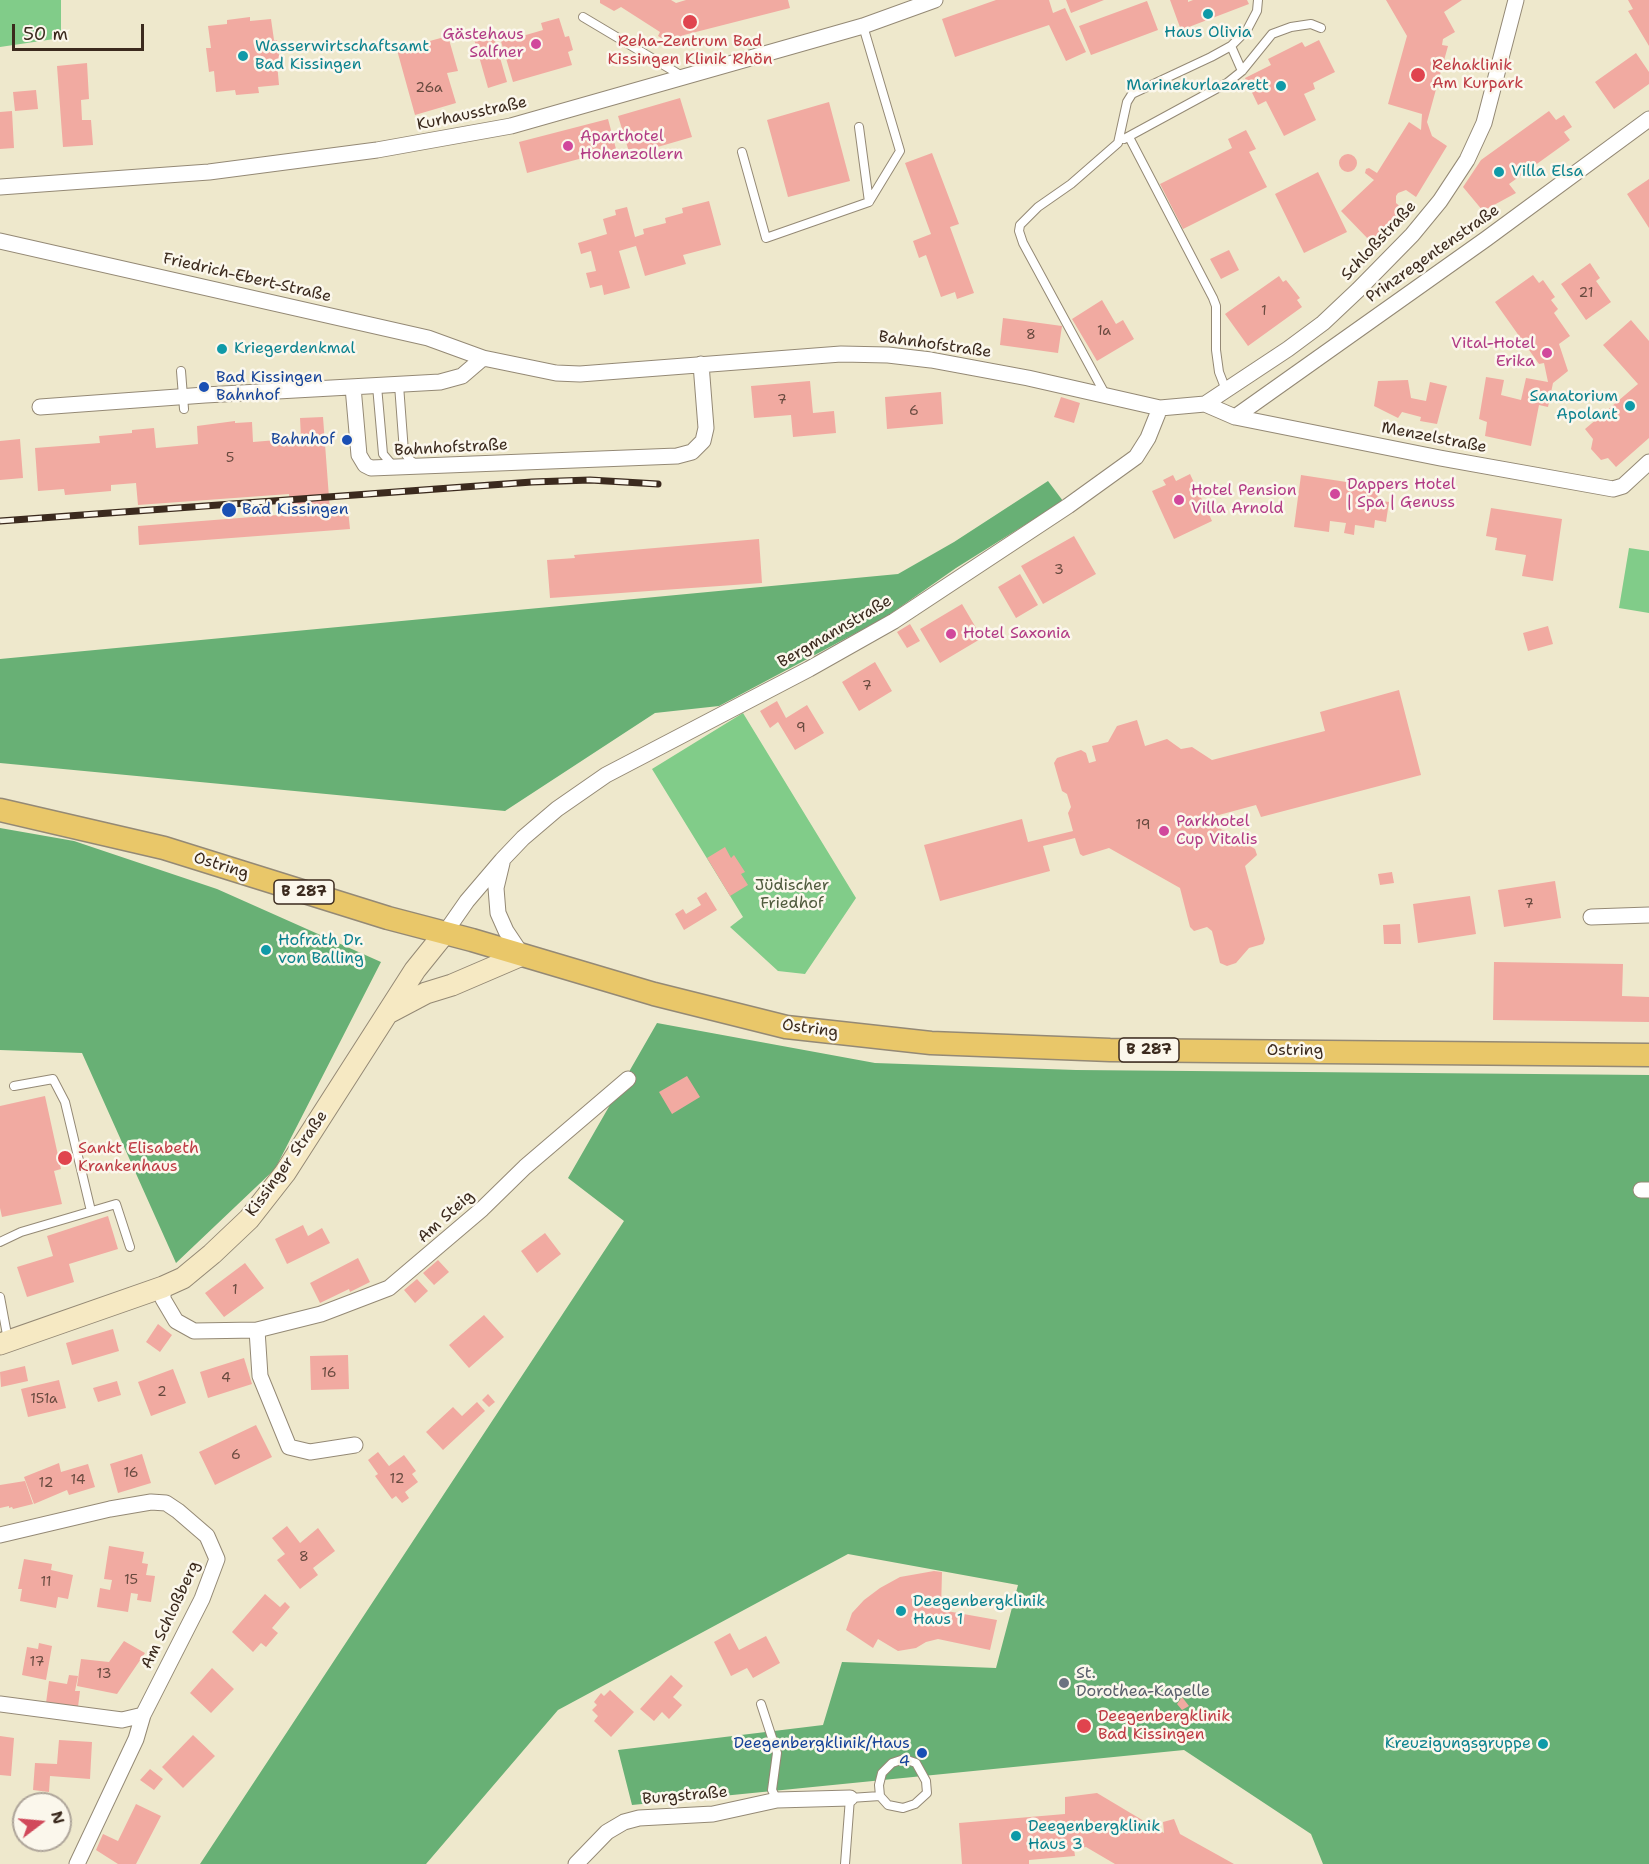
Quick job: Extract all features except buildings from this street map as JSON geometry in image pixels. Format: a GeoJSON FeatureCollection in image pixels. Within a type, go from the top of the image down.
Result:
{"type":"FeatureCollection","features":[{"type":"Feature","properties":{"kind":"main road","name":"Ostring"},"geometry":{"type":"LineString","coordinates":[[0,810],[164,848],[388,918],[472,940],[654,994],[786,1026],[931,1043],[1110,1050],[1649,1055]]}},
{"type":"Feature","properties":{"kind":"street","name":"Kurhausstraße"},"geometry":{"type":"LineString","coordinates":[[0,187],[209,172],[397,147],[511,126],[863,26],[936,0]]}},
{"type":"Feature","properties":{"kind":"street","name":"Schloßstraße"},"geometry":{"type":"LineString","coordinates":[[1160,408],[1205,404],[1226,390],[1323,323],[1412,235],[1440,201],[1467,160],[1484,123],[1516,0]]}},
{"type":"Feature","properties":{"kind":"street","name":"Prinzregentenstraße"},"geometry":{"type":"LineString","coordinates":[[1235,417],[1486,239],[1649,119]]}},
{"type":"Feature","properties":{"kind":"street","name":"Friedrich-Ebert-Straße"},"geometry":{"type":"LineString","coordinates":[[0,241],[428,338],[483,358]]}},
{"type":"Feature","properties":{"kind":"street","name":"Bahnhofstraße"},"geometry":{"type":"LineString","coordinates":[[483,358],[580,377],[701,361],[841,354],[888,355],[940,362],[1160,408]]}},
{"type":"Feature","properties":{"kind":"street"},"geometry":{"type":"LineString","coordinates":[[40,407],[184,403],[299,395],[353,387],[440,382],[462,376],[483,358]]}},
{"type":"Feature","properties":{"kind":"street","name":"Bahnhofstraße"},"geometry":{"type":"LineString","coordinates":[[353,387],[359,455],[365,465],[370,468],[396,469],[677,456],[693,452],[703,441],[705,428],[701,361]]}},
{"type":"Feature","properties":{"kind":"street","name":"Menzelstraße"},"geometry":{"type":"LineString","coordinates":[[1205,404],[1235,417],[1440,458],[1613,489],[1623,486],[1649,462]]}},
{"type":"Feature","properties":{"kind":"street","name":"Bergmannstraße"},"geometry":{"type":"LineString","coordinates":[[444,934],[502,860],[523,838],[557,809],[606,775],[809,669],[894,621],[1078,499],[1136,458],[1148,438],[1160,408]]}},
{"type":"Feature","properties":{"kind":"street"},"geometry":{"type":"LineString","coordinates":[[390,1012],[426,993],[452,985],[522,955],[506,931],[498,913],[496,888],[502,860]]}},
{"type":"Feature","properties":{"kind":"street"},"geometry":{"type":"LineString","coordinates":[[1591,917],[1649,915]]}},
{"type":"Feature","properties":{"kind":"street","name":"Kissinger Straße"},"geometry":{"type":"LineString","coordinates":[[4,1343],[163,1287],[183,1278],[212,1254],[249,1219],[285,1173],[416,970],[444,934]]}},
{"type":"Feature","properties":{"kind":"street","name":"Am Steig"},"geometry":{"type":"LineString","coordinates":[[163,1287],[163,1299],[176,1321],[194,1331],[257,1330],[321,1314],[389,1288],[450,1238],[525,1167],[628,1079]]}},
{"type":"Feature","properties":{"kind":"street"},"geometry":{"type":"LineString","coordinates":[[257,1330],[260,1376],[289,1447],[310,1452],[355,1445]]}},
{"type":"Feature","properties":{"kind":"street","name":"Am Schloßberg"},"geometry":{"type":"LineString","coordinates":[[0,1536],[110,1509],[151,1502],[166,1503],[207,1536],[217,1559],[202,1599],[143,1715],[136,1739],[77,1864]]}},
{"type":"Feature","properties":{"kind":"street"},"geometry":{"type":"LineString","coordinates":[[0,1704],[122,1720],[143,1715]]}},
{"type":"Feature","properties":{"kind":"street","name":"Burgstraße"},"geometry":{"type":"LineString","coordinates":[[576,1864],[607,1832],[624,1822],[639,1818],[713,1814],[777,1800],[850,1798]]}},
{"type":"Feature","properties":{"kind":"lane"},"geometry":{"type":"LineString","coordinates":[[1118,143],[1127,102],[1132,94],[1174,79],[1231,46],[1247,30],[1257,11],[1258,0]]}},
{"type":"Feature","properties":{"kind":"lane"},"geometry":{"type":"LineString","coordinates":[[583,17],[683,77]]}},
{"type":"Feature","properties":{"kind":"lane"},"geometry":{"type":"LineString","coordinates":[[1106,396],[1023,243],[1019,231],[1020,225],[1038,207],[1071,184],[1118,143],[1227,83],[1242,71],[1272,34],[1291,27],[1311,24],[1321,28]]}},
{"type":"Feature","properties":{"kind":"lane"},"geometry":{"type":"LineString","coordinates":[[742,152],[766,238],[868,202],[900,151],[863,26]]}},
{"type":"Feature","properties":{"kind":"lane"},"geometry":{"type":"LineString","coordinates":[[1231,46],[1242,71]]}},
{"type":"Feature","properties":{"kind":"lane"},"geometry":{"type":"LineString","coordinates":[[859,127],[868,202]]}},
{"type":"Feature","properties":{"kind":"lane"},"geometry":{"type":"LineString","coordinates":[[1129,137],[1213,298],[1216,306],[1216,350],[1219,372],[1226,390]]}},
{"type":"Feature","properties":{"kind":"lane"},"geometry":{"type":"LineString","coordinates":[[181,371],[184,403]]}},
{"type":"Feature","properties":{"kind":"lane"},"geometry":{"type":"LineString","coordinates":[[399,385],[404,452],[420,467]]}},
{"type":"Feature","properties":{"kind":"lane"},"geometry":{"type":"LineString","coordinates":[[377,386],[383,454],[396,469]]}},
{"type":"Feature","properties":{"kind":"lane"},"geometry":{"type":"LineString","coordinates":[[14,1086],[53,1079],[65,1102],[91,1211]]}},
{"type":"Feature","properties":{"kind":"lane"},"geometry":{"type":"LineString","coordinates":[[0,1242],[21,1232],[116,1204],[130,1248]]}},
{"type":"Feature","properties":{"kind":"lane"},"geometry":{"type":"LineString","coordinates":[[0,1297],[4,1343]]}},
{"type":"Feature","properties":{"kind":"lane"},"geometry":{"type":"LineString","coordinates":[[761,1704],[777,1753],[772,1790],[777,1800]]}},
{"type":"Feature","properties":{"kind":"lane"},"geometry":{"type":"LineString","coordinates":[[904,1760],[916,1763],[926,1781],[927,1793],[915,1804],[903,1808],[888,1805],[880,1796],[879,1785],[882,1773],[892,1763],[904,1760]]}},
{"type":"Feature","properties":{"kind":"lane"},"geometry":{"type":"LineString","coordinates":[[845,1864],[850,1798],[880,1796]]}},
{"type":"Feature","properties":{"kind":"green space"},"geometry":{"type":"Polygon","coordinates":[[[0,0],[61,0],[61,38],[0,47],[0,0]]]}},
{"type":"Feature","properties":{"kind":"green space"},"geometry":{"type":"Polygon","coordinates":[[[1048,481],[1063,501],[956,568],[886,617],[719,706],[655,713],[505,811],[0,763],[0,659],[898,574],[954,542],[1048,481]]]}},
{"type":"Feature","properties":{"kind":"green space"},"geometry":{"type":"Polygon","coordinates":[[[1629,548],[1649,551],[1649,613],[1619,608],[1629,548]]]}},
{"type":"Feature","properties":{"kind":"green space","name":"Jüdischer Friedhof"},"geometry":{"type":"Polygon","coordinates":[[[743,713],[856,898],[805,974],[778,971],[730,927],[743,917],[652,769],[743,713]]]}},
{"type":"Feature","properties":{"kind":"green space"},"geometry":{"type":"Polygon","coordinates":[[[0,828],[74,841],[217,889],[381,962],[275,1169],[176,1263],[82,1053],[0,1050],[0,828]]]}},
{"type":"Feature","properties":{"kind":"green space"},"geometry":{"type":"Polygon","coordinates":[[[657,1023],[875,1063],[1076,1070],[1649,1075],[1649,1864],[1323,1864],[1311,1834],[1184,1750],[632,1805],[618,1750],[823,1725],[842,1662],[996,1668],[1018,1585],[848,1554],[558,1710],[426,1864],[200,1864],[624,1221],[568,1178],[657,1023]]]}},
{"type":"Feature","properties":{"kind":"railway"},"geometry":{"type":"LineString","coordinates":[[0,521],[532,482],[590,480],[658,484]]}},
{"type":"Feature","properties":{"kind":"place","name":"Haus Olivia"},"geometry":{"type":"Point","coordinates":[1208,14]}},
{"type":"Feature","properties":{"kind":"place","name":"Reha-Zentrum Bad Kissingen Klinik Rhön"},"geometry":{"type":"Point","coordinates":[690,22]}},
{"type":"Feature","properties":{"kind":"place","name":"Gästehaus Salfner"},"geometry":{"type":"Point","coordinates":[536,44]}},
{"type":"Feature","properties":{"kind":"place","name":"Wasserwirtschaftsamt Bad Kissingen"},"geometry":{"type":"Point","coordinates":[243,56]}},
{"type":"Feature","properties":{"kind":"place","name":"Rehaklinik Am Kurpark"},"geometry":{"type":"Point","coordinates":[1418,75]}},
{"type":"Feature","properties":{"kind":"place","name":"Marinekurlazarett"},"geometry":{"type":"Point","coordinates":[1281,86]}},
{"type":"Feature","properties":{"kind":"place","name":"Aparthotel Hohenzollern"},"geometry":{"type":"Point","coordinates":[568,146]}},
{"type":"Feature","properties":{"kind":"place","name":"Villa Elsa"},"geometry":{"type":"Point","coordinates":[1499,172]}},
{"type":"Feature","properties":{"kind":"place","name":"Kriegerdenkmal"},"geometry":{"type":"Point","coordinates":[222,349]}},
{"type":"Feature","properties":{"kind":"place","name":"Vital-Hotel Erika"},"geometry":{"type":"Point","coordinates":[1547,353]}},
{"type":"Feature","properties":{"kind":"place","name":"Bad Kissingen Bahnhof"},"geometry":{"type":"Point","coordinates":[204,387]}},
{"type":"Feature","properties":{"kind":"place","name":"Sanatorium Apolant"},"geometry":{"type":"Point","coordinates":[1630,406]}},
{"type":"Feature","properties":{"kind":"place","name":"Bahnhof"},"geometry":{"type":"Point","coordinates":[347,440]}},
{"type":"Feature","properties":{"kind":"place","name":"Dappers Hotel | Spa | Genuss"},"geometry":{"type":"Point","coordinates":[1335,494]}},
{"type":"Feature","properties":{"kind":"place","name":"Hotel Pension Villa Arnold"},"geometry":{"type":"Point","coordinates":[1179,500]}},
{"type":"Feature","properties":{"kind":"place","name":"Bad Kissingen"},"geometry":{"type":"Point","coordinates":[229,510]}},
{"type":"Feature","properties":{"kind":"place","name":"Hotel Saxonia"},"geometry":{"type":"Point","coordinates":[951,634]}},
{"type":"Feature","properties":{"kind":"place","name":"Parkhotel Cup Vitalis"},"geometry":{"type":"Point","coordinates":[1164,831]}},
{"type":"Feature","properties":{"kind":"place","name":"Hofrath Dr. von Balling"},"geometry":{"type":"Point","coordinates":[266,950]}},
{"type":"Feature","properties":{"kind":"place","name":"Sankt Elisabeth Krankenhaus"},"geometry":{"type":"Point","coordinates":[65,1158]}},
{"type":"Feature","properties":{"kind":"place","name":"Deegenbergklinik Haus 1"},"geometry":{"type":"Point","coordinates":[901,1611]}},
{"type":"Feature","properties":{"kind":"place","name":"St. Dorothea-Kapelle"},"geometry":{"type":"Point","coordinates":[1064,1683]}},
{"type":"Feature","properties":{"kind":"place","name":"Deegenbergklinik Bad Kissingen"},"geometry":{"type":"Point","coordinates":[1084,1726]}},
{"type":"Feature","properties":{"kind":"place","name":"Kreuzigungsgruppe"},"geometry":{"type":"Point","coordinates":[1543,1744]}},
{"type":"Feature","properties":{"kind":"place","name":"Deegenbergklinik/Haus 4"},"geometry":{"type":"Point","coordinates":[922,1753]}},
{"type":"Feature","properties":{"kind":"place","name":"Deegenbergklinik Haus 3"},"geometry":{"type":"Point","coordinates":[1016,1836]}}]}
